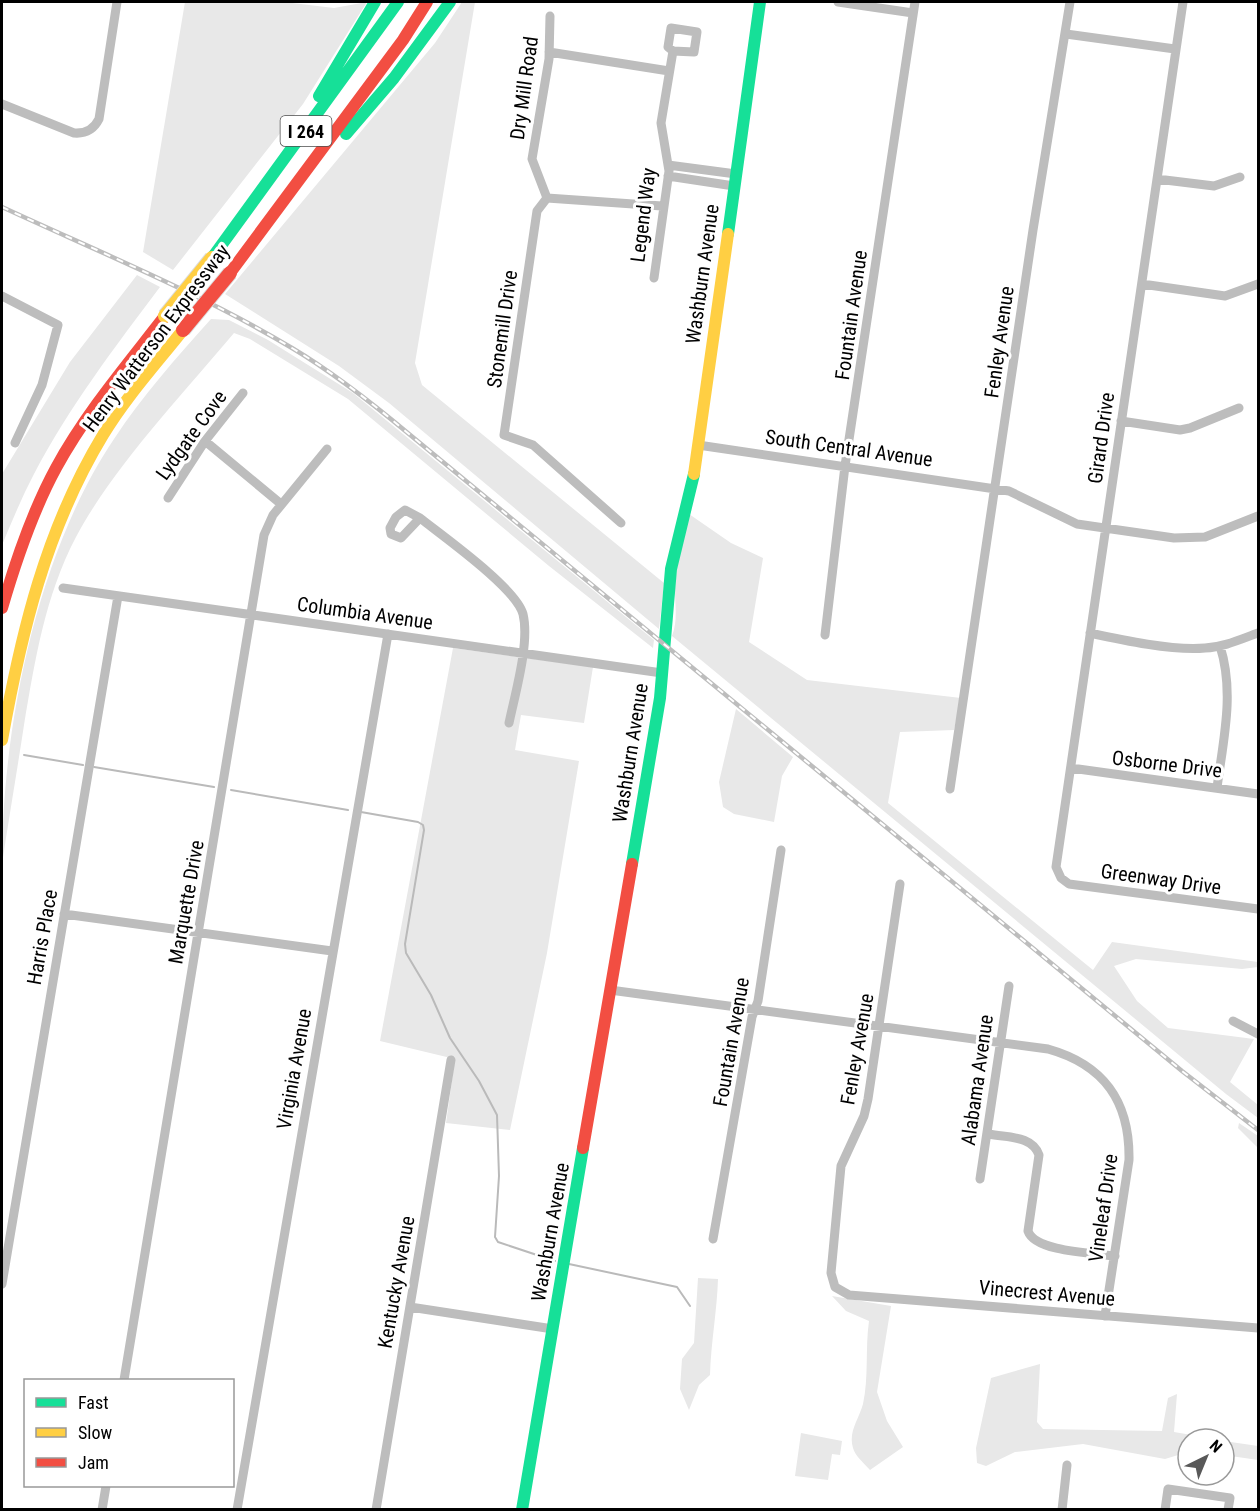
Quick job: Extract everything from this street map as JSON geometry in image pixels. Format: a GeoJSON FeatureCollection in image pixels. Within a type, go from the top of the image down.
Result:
{"type":"FeatureCollection","features":[{"type":"Feature","properties":{"kind":"main road"},"geometry":{"type":"LineString","coordinates":[[246,212],[375,2]]}},
{"type":"Feature","properties":{"kind":"main road","name":"Henry Watterson Expressway"},"geometry":{"type":"LineString","coordinates":[[2,608],[26,535],[57,468],[111,384],[212,258],[398,2]]}},
{"type":"Feature","properties":{"kind":"main road","name":"Henry Watterson Expressway"},"geometry":{"type":"LineString","coordinates":[[2,740],[26,613],[62,514],[108,428],[230,273],[403,40],[427,2]]}},
{"type":"Feature","properties":{"kind":"main road"},"geometry":{"type":"LineString","coordinates":[[266,224],[394,78],[450,2]]}},
{"type":"Feature","properties":{"kind":"main road","name":"Washburn Avenue"},"geometry":{"type":"LineString","coordinates":[[522,1509],[660,698],[671,569],[692,487],[760,2]]}},
{"type":"Feature","properties":{"kind":"street"},"geometry":{"type":"LineString","coordinates":[[2,104],[74,133],[86,132],[94,127],[99,119],[117,2]]}},
{"type":"Feature","properties":{"kind":"street"},"geometry":{"type":"LineString","coordinates":[[838,2],[914,14]]}},
{"type":"Feature","properties":{"kind":"street","name":"Fountain Avenue"},"geometry":{"type":"LineString","coordinates":[[825,635],[846,466],[915,2]]}},
{"type":"Feature","properties":{"kind":"street","name":"Fenley Avenue"},"geometry":{"type":"LineString","coordinates":[[950,789],[1033,230],[1070,2]]}},
{"type":"Feature","properties":{"kind":"street","name":"Girard Drive"},"geometry":{"type":"LineString","coordinates":[[1061,878],[1056,867],[1056,860],[1183,2]]}},
{"type":"Feature","properties":{"kind":"street","name":"Dry Mill Road"},"geometry":{"type":"LineString","coordinates":[[547,198],[532,159],[549,52],[550,16]]}},
{"type":"Feature","properties":{"kind":"street"},"geometry":{"type":"LineString","coordinates":[[1066,34],[1175,49]]}},
{"type":"Feature","properties":{"kind":"street","name":"Legend Way"},"geometry":{"type":"LineString","coordinates":[[654,278],[662,206],[668,176],[661,123],[674,51]]}},
{"type":"Feature","properties":{"kind":"street"},"geometry":{"type":"LineString","coordinates":[[549,52],[669,71]]}},
{"type":"Feature","properties":{"kind":"street"},"geometry":{"type":"LineString","coordinates":[[668,165],[735,180]]}},
{"type":"Feature","properties":{"kind":"street"},"geometry":{"type":"LineString","coordinates":[[668,176],[735,180]]}},
{"type":"Feature","properties":{"kind":"street"},"geometry":{"type":"LineString","coordinates":[[1157,178],[1214,186],[1240,177]]}},
{"type":"Feature","properties":{"kind":"street"},"geometry":{"type":"LineString","coordinates":[[547,198],[662,206]]}},
{"type":"Feature","properties":{"kind":"street","name":"Stonemill Drive"},"geometry":{"type":"LineString","coordinates":[[547,198],[537,211],[504,435],[533,445],[621,523]]}},
{"type":"Feature","properties":{"kind":"street"},"geometry":{"type":"LineString","coordinates":[[1142,284],[1225,296],[1258,284]]}},
{"type":"Feature","properties":{"kind":"street"},"geometry":{"type":"LineString","coordinates":[[2,296],[58,325],[42,385],[15,443]]}},
{"type":"Feature","properties":{"kind":"street","name":"Lydgate Cove"},"geometry":{"type":"LineString","coordinates":[[168,498],[205,441],[243,393]]}},
{"type":"Feature","properties":{"kind":"street"},"geometry":{"type":"LineString","coordinates":[[1122,421],[1180,430],[1239,408]]}},
{"type":"Feature","properties":{"kind":"street"},"geometry":{"type":"LineString","coordinates":[[205,441],[281,504]]}},
{"type":"Feature","properties":{"kind":"street","name":"South Central Avenue"},"geometry":{"type":"LineString","coordinates":[[698,445],[996,489],[1022,495],[1064,519],[1104,528],[1189,539],[1205,537],[1258,516]]}},
{"type":"Feature","properties":{"kind":"street","name":"Marquette Drive"},"geometry":{"type":"LineString","coordinates":[[124,1379],[264,535],[269,521],[281,504],[327,449]]}},
{"type":"Feature","properties":{"kind":"street"},"geometry":{"type":"LineString","coordinates":[[420,518],[505,588],[518,603],[524,621],[522,653],[509,723]]}},
{"type":"Feature","properties":{"kind":"street","name":"Columbia Avenue"},"geometry":{"type":"LineString","coordinates":[[63,588],[662,673]]}},
{"type":"Feature","properties":{"kind":"street","name":"Harris Place"},"geometry":{"type":"LineString","coordinates":[[2,1284],[118,596]]}},
{"type":"Feature","properties":{"kind":"street"},"geometry":{"type":"LineString","coordinates":[[1090,633],[1176,647],[1220,646],[1258,633]]}},
{"type":"Feature","properties":{"kind":"street","name":"Virginia Avenue"},"geometry":{"type":"LineString","coordinates":[[237,1509],[388,634]]}},
{"type":"Feature","properties":{"kind":"street"},"geometry":{"type":"LineString","coordinates":[[1217,788],[1228,698],[1228,676],[1220,646]]}},
{"type":"Feature","properties":{"kind":"street","name":"Osborne Drive"},"geometry":{"type":"LineString","coordinates":[[1071,768],[1258,794]]}},
{"type":"Feature","properties":{"kind":"street","name":"Fountain Avenue"},"geometry":{"type":"LineString","coordinates":[[713,1239],[782,850]]}},
{"type":"Feature","properties":{"kind":"street","name":"Greenway Drive"},"geometry":{"type":"LineString","coordinates":[[1061,878],[1069,884],[1112,891],[1258,909]]}},
{"type":"Feature","properties":{"kind":"street","name":"Fenley Avenue"},"geometry":{"type":"LineString","coordinates":[[835,1287],[831,1273],[841,1166],[866,1108],[900,884]]}},
{"type":"Feature","properties":{"kind":"street"},"geometry":{"type":"LineString","coordinates":[[64,914],[332,951]]}},
{"type":"Feature","properties":{"kind":"street","name":"Alabama Avenue"},"geometry":{"type":"LineString","coordinates":[[980,1179],[989,1134],[1009,986]]}},
{"type":"Feature","properties":{"kind":"street","name":"Vineleaf Drive"},"geometry":{"type":"LineString","coordinates":[[610,990],[1000,1042],[1066,1054],[1092,1069],[1117,1098],[1127,1122],[1130,1160],[1105,1316]]}},
{"type":"Feature","properties":{"kind":"street"},"geometry":{"type":"LineString","coordinates":[[1233,1021],[1258,1034]]}},
{"type":"Feature","properties":{"kind":"street","name":"Kentucky Avenue"},"geometry":{"type":"LineString","coordinates":[[376,1509],[451,1060]]}},
{"type":"Feature","properties":{"kind":"street"},"geometry":{"type":"LineString","coordinates":[[989,1134],[1024,1139],[1037,1150],[1039,1155],[1028,1231],[1032,1239],[1043,1246],[1114,1256]]}},
{"type":"Feature","properties":{"kind":"street","name":"Vinecrest Avenue"},"geometry":{"type":"LineString","coordinates":[[835,1287],[849,1295],[1258,1328]]}},
{"type":"Feature","properties":{"kind":"street"},"geometry":{"type":"LineString","coordinates":[[410,1307],[553,1329]]}},
{"type":"Feature","properties":{"kind":"street"},"geometry":{"type":"LineString","coordinates":[[1062,1509],[1067,1465]]}},
{"type":"Feature","properties":{"kind":"street"},"geometry":{"type":"LineString","coordinates":[[102,1509],[106,1487]]}},
{"type":"Feature","properties":{"kind":"street"},"geometry":{"type":"LineString","coordinates":[[1165,1509],[1168,1489],[1230,1498],[1228,1509]]}},
{"type":"Feature","properties":{"kind":"shaded area"},"geometry":{"type":"Polygon","coordinates":[[[185,2],[284,2],[334,8],[367,2],[303,104],[173,270],[143,252],[185,2]]]}},
{"type":"Feature","properties":{"kind":"shaded area"},"geometry":{"type":"Polygon","coordinates":[[[462,2],[475,2],[415,363],[422,385],[664,583],[659,629],[389,403],[339,366],[225,294],[435,43],[462,2]]]}},
{"type":"Feature","properties":{"kind":"shaded area"},"geometry":{"type":"Polygon","coordinates":[[[137,275],[160,287],[93,378],[62,425],[17,509],[2,545],[2,474],[70,362],[137,275]]]}},
{"type":"Feature","properties":{"kind":"shaded area"},"geometry":{"type":"Polygon","coordinates":[[[211,319],[229,320],[268,340],[353,393],[654,640],[653,648],[549,566],[348,399],[250,339],[234,333],[109,484],[91,511],[65,559],[49,605],[37,653],[2,864],[9,756],[17,700],[29,643],[64,534],[87,484],[114,439],[160,377],[211,319]]]}},
{"type":"Feature","properties":{"kind":"shaded area"},"geometry":{"type":"Polygon","coordinates":[[[689,514],[731,543],[763,558],[749,642],[807,680],[961,698],[954,730],[900,732],[888,803],[1093,970],[1112,942],[1258,962],[1258,967],[1242,969],[1136,959],[1114,966],[1137,1001],[1168,1028],[1254,1039],[1230,1082],[1258,1105],[1258,1118],[672,636],[676,619],[677,570],[689,514]]]}},
{"type":"Feature","properties":{"kind":"shaded area"},"geometry":{"type":"Polygon","coordinates":[[[453,648],[593,667],[584,723],[521,715],[515,750],[579,761],[547,953],[510,1130],[446,1123],[455,1059],[380,1041],[453,648]]]}},
{"type":"Feature","properties":{"kind":"shaded area"},"geometry":{"type":"Polygon","coordinates":[[[736,709],[793,757],[782,776],[774,822],[734,814],[723,807],[719,782],[736,709]]]}},
{"type":"Feature","properties":{"kind":"shaded area"},"geometry":{"type":"Polygon","coordinates":[[[1239,1123],[1258,1136],[1258,1148],[1238,1128],[1239,1123]]]}},
{"type":"Feature","properties":{"kind":"shaded area"},"geometry":{"type":"Polygon","coordinates":[[[698,1278],[718,1279],[710,1375],[699,1385],[689,1410],[680,1389],[682,1359],[694,1343],[698,1278]]]}},
{"type":"Feature","properties":{"kind":"shaded area"},"geometry":{"type":"Polygon","coordinates":[[[832,1296],[891,1306],[877,1392],[887,1421],[903,1447],[870,1470],[856,1454],[852,1442],[853,1431],[865,1394],[869,1321],[846,1311],[832,1296]]]}},
{"type":"Feature","properties":{"kind":"shaded area"},"geometry":{"type":"Polygon","coordinates":[[[1040,1364],[1037,1422],[1043,1429],[1162,1431],[1168,1398],[1177,1394],[1174,1432],[1176,1432],[1176,1456],[1165,1459],[1083,1444],[1015,1452],[986,1466],[977,1463],[976,1448],[991,1378],[1040,1364]]]}},
{"type":"Feature","properties":{"kind":"shaded area"},"geometry":{"type":"Polygon","coordinates":[[[801,1433],[842,1441],[840,1455],[832,1454],[828,1480],[795,1476],[801,1433]]]}},
{"type":"Feature","properties":{"kind":"shaded area"},"geometry":{"type":"Polygon","coordinates":[[[1236,1443],[1258,1446],[1258,1460],[1236,1457],[1236,1443]]]}},
{"type":"Feature","properties":{"kind":"waterway"},"geometry":{"type":"LineString","coordinates":[[24,755],[83,765]]}},
{"type":"Feature","properties":{"kind":"waterway"},"geometry":{"type":"LineString","coordinates":[[94,767],[214,787]]}},
{"type":"Feature","properties":{"kind":"waterway"},"geometry":{"type":"LineString","coordinates":[[231,790],[348,810]]}},
{"type":"Feature","properties":{"kind":"waterway"},"geometry":{"type":"LineString","coordinates":[[361,812],[418,822],[423,825],[405,944],[406,953],[431,995],[450,1038],[479,1081],[497,1115],[499,1176],[495,1237],[498,1242],[555,1261]]}},
{"type":"Feature","properties":{"kind":"waterway"},"geometry":{"type":"LineString","coordinates":[[569,1264],[677,1287],[690,1306]]}},
{"type":"Feature","properties":{"kind":"railway"},"geometry":{"type":"LineString","coordinates":[[2,207],[222,309],[292,348],[352,389],[395,422],[1182,1071],[1258,1130]]}},
{"type":"Feature","properties":{"kind":"traffic: fast"},"geometry":{"type":"LineString","coordinates":[[319,96],[375,2]]}},
{"type":"Feature","properties":{"kind":"traffic: fast"},"geometry":{"type":"LineString","coordinates":[[212,258],[398,2]]}},
{"type":"Feature","properties":{"kind":"traffic: fast"},"geometry":{"type":"LineString","coordinates":[[346,134],[394,78],[450,2]]}},
{"type":"Feature","properties":{"kind":"traffic: fast"},"geometry":{"type":"LineString","coordinates":[[728,234],[760,2]]}},
{"type":"Feature","properties":{"kind":"traffic: fast"},"geometry":{"type":"LineString","coordinates":[[632,864],[660,698],[671,569],[694,474]]}},
{"type":"Feature","properties":{"kind":"traffic: fast"},"geometry":{"type":"LineString","coordinates":[[522,1510],[583,1148]]}},
{"type":"Feature","properties":{"kind":"traffic: slow"},"geometry":{"type":"LineString","coordinates":[[694,474],[728,234]]}},
{"type":"Feature","properties":{"kind":"traffic: slow"},"geometry":{"type":"LineString","coordinates":[[165,316],[212,258]]}},
{"type":"Feature","properties":{"kind":"traffic: slow"},"geometry":{"type":"LineString","coordinates":[[2,740],[27,621],[38,583],[66,507],[83,471],[112,421],[183,330]]}},
{"type":"Feature","properties":{"kind":"traffic: jam"},"geometry":{"type":"LineString","coordinates":[[230,273],[403,40],[427,2]]}},
{"type":"Feature","properties":{"kind":"traffic: jam"},"geometry":{"type":"LineString","coordinates":[[183,330],[230,273]]}},
{"type":"Feature","properties":{"kind":"traffic: jam"},"geometry":{"type":"LineString","coordinates":[[2,608],[25,536],[56,468],[94,409],[165,316]]}},
{"type":"Feature","properties":{"kind":"traffic: jam"},"geometry":{"type":"LineString","coordinates":[[583,1148],[632,864]]}}]}
